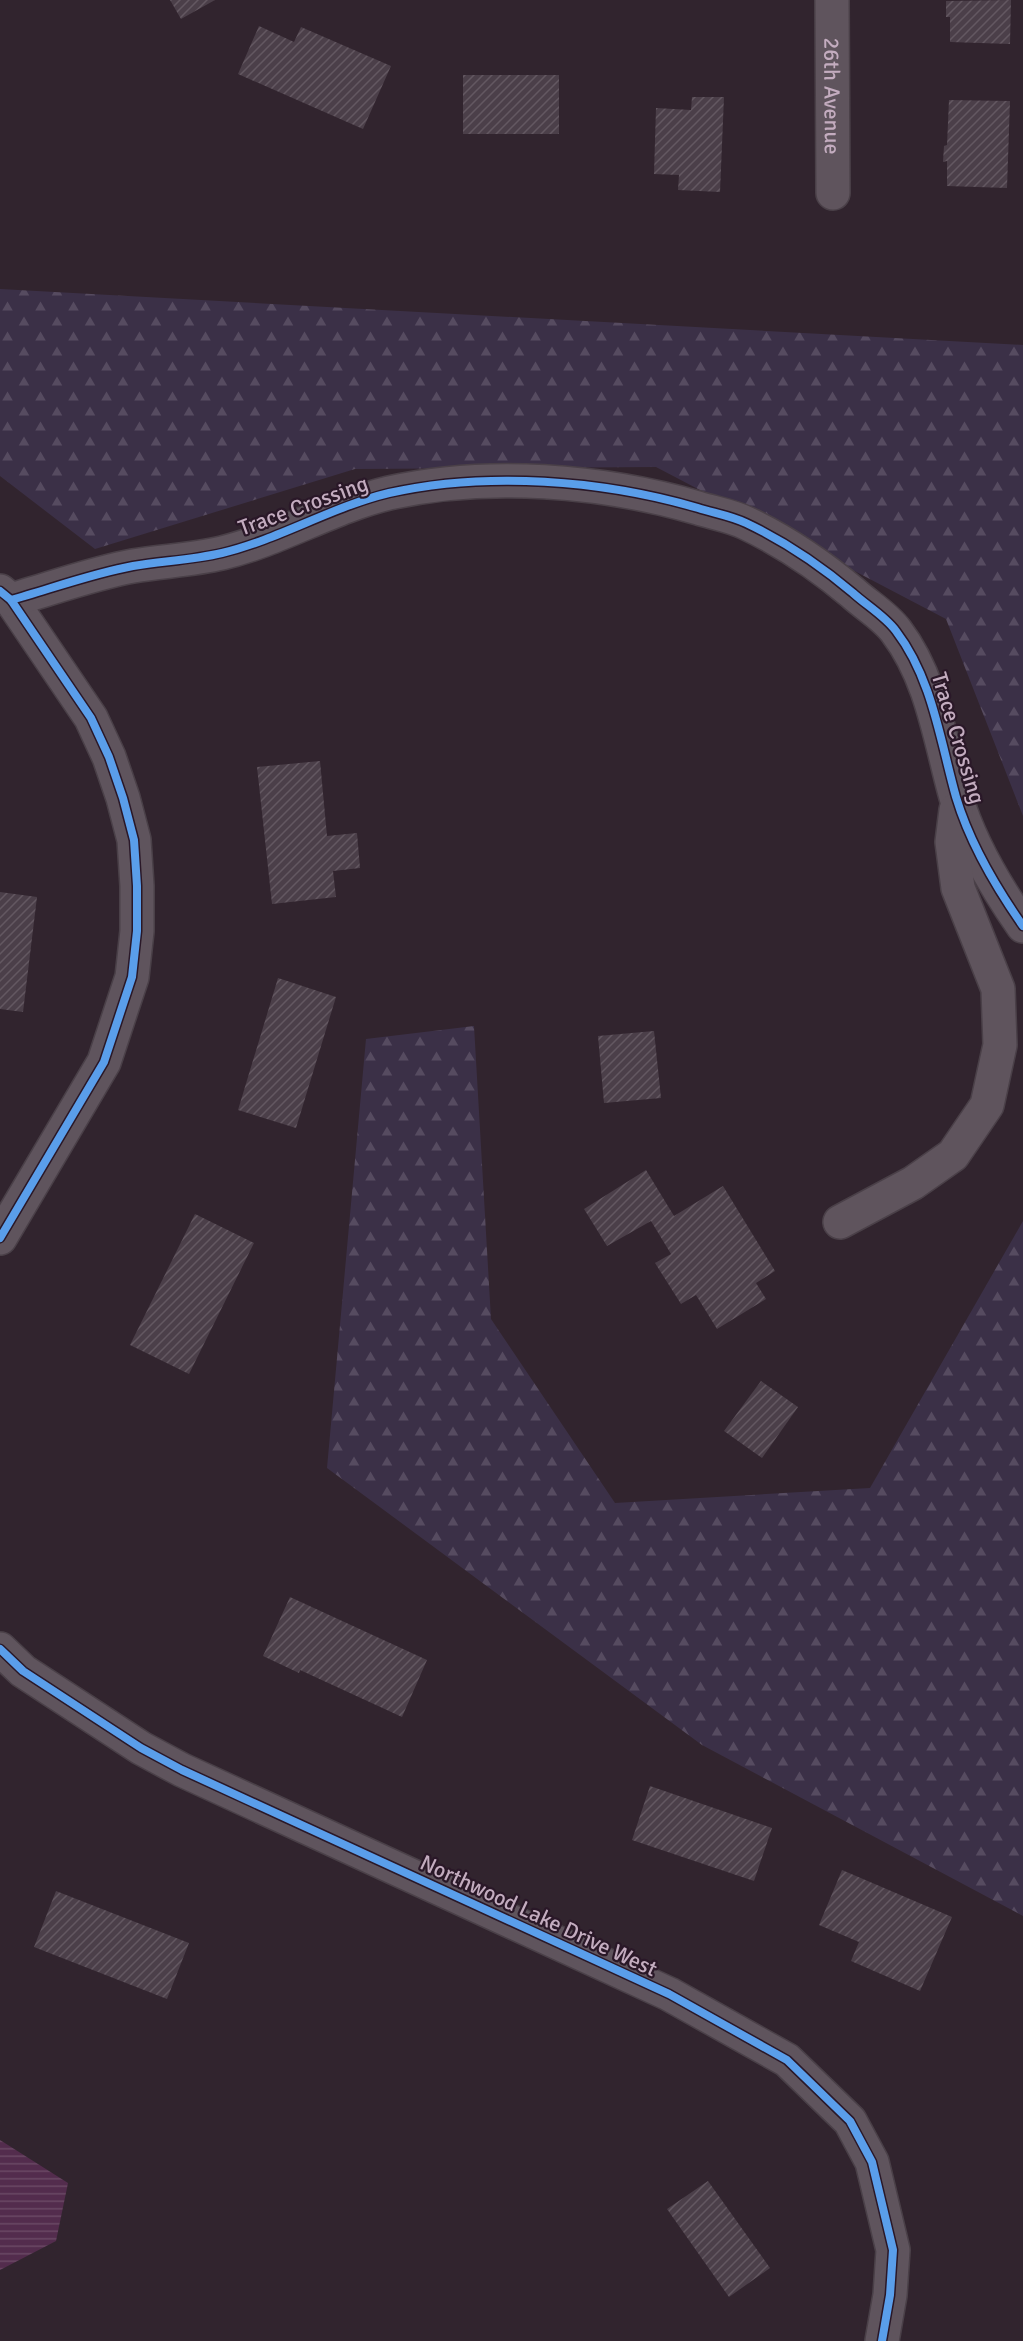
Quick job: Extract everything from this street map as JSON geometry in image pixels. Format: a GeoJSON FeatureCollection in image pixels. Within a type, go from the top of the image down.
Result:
{"type":"FeatureCollection","features":[{"type":"Feature","properties":{"kind":"street","name":"26th Avenue"},"geometry":{"type":"LineString","coordinates":[[832,0],[833,193]]}},
{"type":"Feature","properties":{"kind":"street","name":"Trace Crossing"},"geometry":{"type":"LineString","coordinates":[[5,595],[132,566],[177,562],[220,553],[262,542],[345,507],[389,494],[435,485],[482,481],[571,484],[657,496],[745,522],[825,569],[894,628],[919,667],[946,753],[957,799],[973,842],[993,883],[1023,926]]}},
{"type":"Feature","properties":{"kind":"street"},"geometry":{"type":"LineString","coordinates":[[0,1238],[104,1062],[132,977],[137,931],[134,840],[109,757],[91,718],[5,595]]}},
{"type":"Feature","properties":{"kind":"street"},"geometry":{"type":"LineString","coordinates":[[840,1222],[913,1183],[953,1155],[987,1105],[1000,1045],[998,989],[958,888],[952,842],[957,799]]}},
{"type":"Feature","properties":{"kind":"street","name":"Northwood Lake Drive West"},"geometry":{"type":"LineString","coordinates":[[0,1649],[23,1671],[141,1748],[182,1770],[669,1994],[787,2060],[850,2121],[872,2162],[893,2250],[890,2295],[882,2341]]}},
{"type":"Feature","properties":{"kind":"green space"},"geometry":{"type":"Polygon","coordinates":[[[0,289],[1023,345],[1023,816],[946,619],[656,467],[355,469],[95,549],[0,476],[0,289]]]}},
{"type":"Feature","properties":{"kind":"green space"},"geometry":{"type":"Polygon","coordinates":[[[474,1026],[491,1319],[615,1503],[870,1488],[1023,1221],[1023,1916],[702,1745],[327,1468],[366,1039],[474,1026]]]}},
{"type":"Feature","properties":{"kind":"shaded area"},"geometry":{"type":"Polygon","coordinates":[[[0,2140],[68,2183],[56,2241],[0,2270],[0,2140]]]}},
{"type":"Feature","properties":{"kind":"building"},"geometry":{"type":"Polygon","coordinates":[[[170,0],[215,0],[181,19],[170,0]]]}},
{"type":"Feature","properties":{"kind":"building"},"geometry":{"type":"Polygon","coordinates":[[[1011,0],[1010,44],[950,42],[950,17],[946,17],[946,1],[1011,0]]]}},
{"type":"Feature","properties":{"kind":"building"},"geometry":{"type":"Polygon","coordinates":[[[259,26],[294,42],[301,27],[391,66],[363,129],[238,74],[259,26]]]}},
{"type":"Feature","properties":{"kind":"building"},"geometry":{"type":"Polygon","coordinates":[[[463,75],[559,75],[559,134],[463,134],[463,75]]]}},
{"type":"Feature","properties":{"kind":"building"},"geometry":{"type":"Polygon","coordinates":[[[692,97],[724,97],[720,192],[678,190],[679,175],[654,174],[656,108],[691,110],[692,97]]]}},
{"type":"Feature","properties":{"kind":"building"},"geometry":{"type":"Polygon","coordinates":[[[949,100],[1010,101],[1007,188],[947,186],[947,161],[943,162],[944,146],[947,145],[949,100]]]}},
{"type":"Feature","properties":{"kind":"building"},"geometry":{"type":"Polygon","coordinates":[[[320,761],[327,836],[357,833],[360,868],[333,871],[336,897],[272,904],[257,767],[320,761]]]}},
{"type":"Feature","properties":{"kind":"building"},"geometry":{"type":"Polygon","coordinates":[[[0,892],[37,897],[23,1012],[0,1009],[0,892]]]}},
{"type":"Feature","properties":{"kind":"building"},"geometry":{"type":"Polygon","coordinates":[[[278,978],[336,997],[296,1128],[238,1110],[278,978]]]}},
{"type":"Feature","properties":{"kind":"building"},"geometry":{"type":"Polygon","coordinates":[[[654,1031],[661,1098],[604,1103],[598,1036],[654,1031]]]}},
{"type":"Feature","properties":{"kind":"building"},"geometry":{"type":"Polygon","coordinates":[[[646,1170],[674,1216],[723,1186],[775,1271],[756,1283],[766,1299],[717,1329],[696,1295],[681,1304],[655,1263],[671,1254],[651,1221],[607,1246],[584,1209],[646,1170]]]}},
{"type":"Feature","properties":{"kind":"building"},"geometry":{"type":"Polygon","coordinates":[[[195,1214],[254,1243],[189,1374],[130,1345],[195,1214]]]}},
{"type":"Feature","properties":{"kind":"building"},"geometry":{"type":"Polygon","coordinates":[[[761,1381],[798,1407],[762,1458],[724,1431],[761,1381]]]}},
{"type":"Feature","properties":{"kind":"building"},"geometry":{"type":"Polygon","coordinates":[[[290,1597],[427,1660],[402,1717],[300,1670],[299,1673],[263,1656],[290,1597]]]}},
{"type":"Feature","properties":{"kind":"building"},"geometry":{"type":"Polygon","coordinates":[[[650,1786],[772,1828],[754,1881],[632,1840],[650,1786]]]}},
{"type":"Feature","properties":{"kind":"building"},"geometry":{"type":"Polygon","coordinates":[[[842,1870],[952,1917],[920,1991],[851,1961],[859,1942],[819,1925],[842,1870]]]}},
{"type":"Feature","properties":{"kind":"building"},"geometry":{"type":"Polygon","coordinates":[[[56,1891],[189,1943],[167,1999],[34,1947],[56,1891]]]}},
{"type":"Feature","properties":{"kind":"building"},"geometry":{"type":"Polygon","coordinates":[[[708,2181],[770,2268],[729,2297],[667,2209],[708,2181]]]}},
{"type":"Feature","properties":{"kind":"cycle path"},"geometry":{"type":"LineString","coordinates":[[11,600],[118,569],[222,553],[264,540],[368,499],[426,486],[505,481],[584,485],[661,498],[735,518],[788,546],[815,564],[881,616],[896,631],[908,649],[927,689],[956,797],[968,831],[993,880],[1023,926]]}},
{"type":"Feature","properties":{"kind":"cycle path"},"geometry":{"type":"LineString","coordinates":[[0,591],[11,600],[91,718],[109,757],[123,798],[134,840],[137,886],[137,931],[132,977],[104,1062],[0,1238]]}},
{"type":"Feature","properties":{"kind":"cycle path"},"geometry":{"type":"LineString","coordinates":[[0,1649],[23,1671],[141,1748],[182,1770],[669,1994],[787,2060],[850,2121],[872,2162],[893,2250],[890,2295],[882,2341]]}}]}
